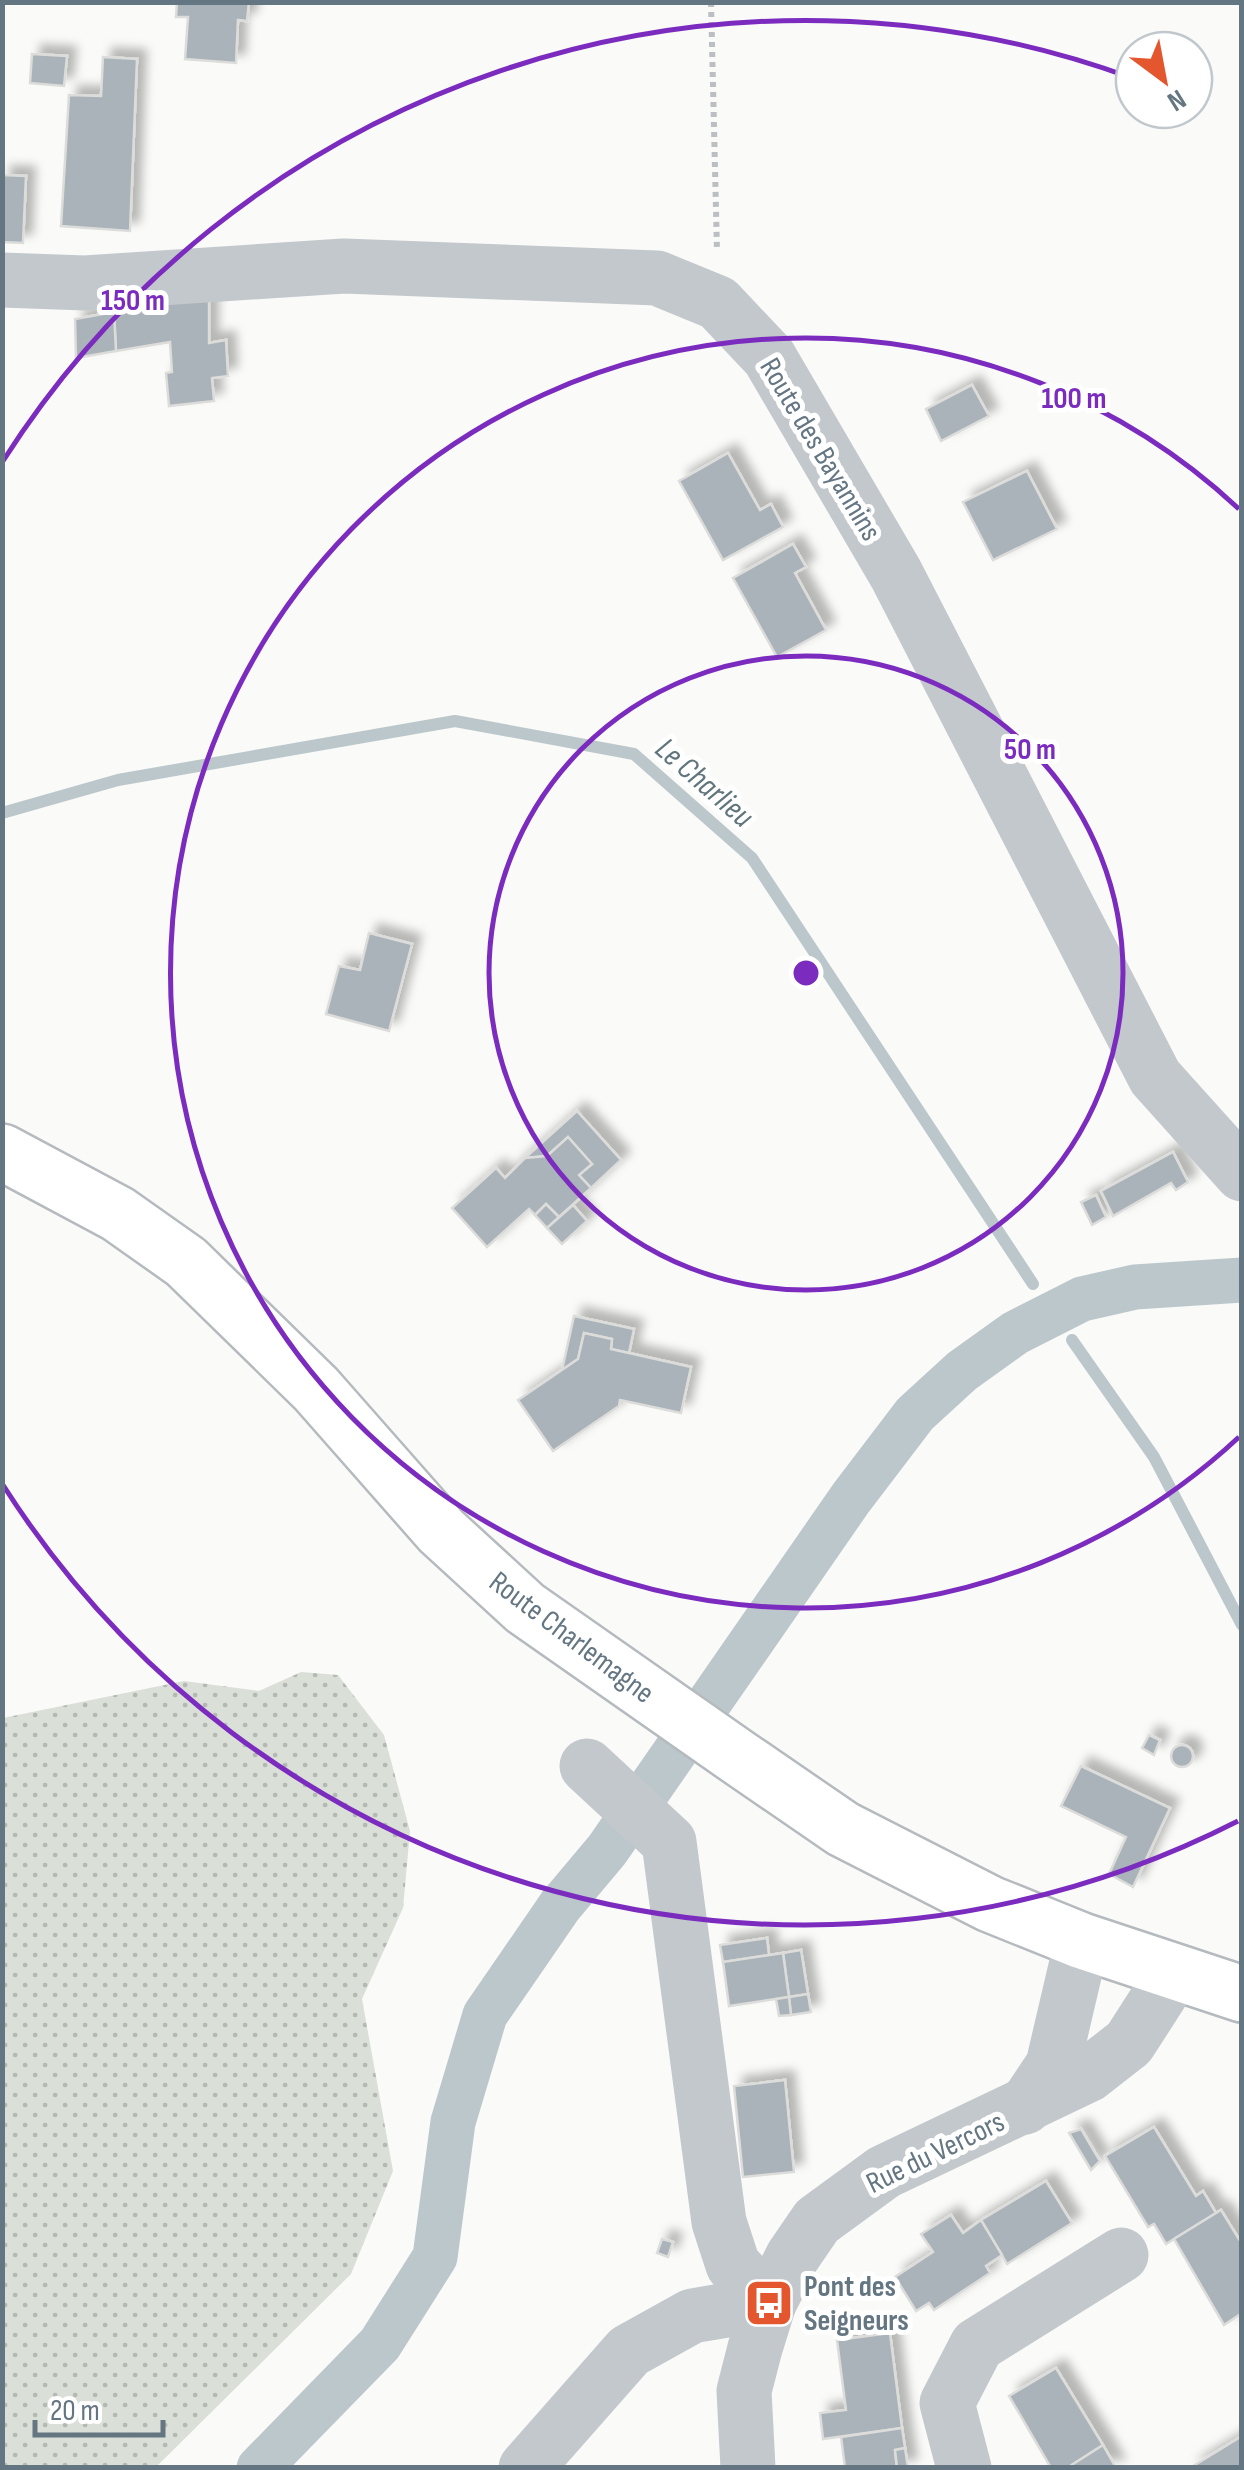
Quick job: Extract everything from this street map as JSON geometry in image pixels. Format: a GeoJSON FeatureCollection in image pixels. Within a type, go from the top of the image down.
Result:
{"type":"FeatureCollection","features":[{"type":"Feature","properties":{"kind":"main road","name":"Route Charlemagne"},"geometry":{"type":"LineString","coordinates":[[2,1152],[118,1214],[186,1262],[316,1388],[440,1531],[525,1608],[844,1828],[916,1869],[990,1904],[1082,1942],[1242,1994]]}},
{"type":"Feature","properties":{"kind":"street","name":"Route des Bayannins"},"geometry":{"type":"LineString","coordinates":[[2,280],[84,282],[344,266],[657,278],[718,304],[769,357],[896,574],[1155,1076],[1242,1174]]}},
{"type":"Feature","properties":{"kind":"street"},"geometry":{"type":"LineString","coordinates":[[587,1766],[669,1842],[720,2222],[733,2266],[769,2303]]}},
{"type":"Feature","properties":{"kind":"street","name":"Rue du Vercors"},"geometry":{"type":"LineString","coordinates":[[1025,2107],[1053,2065],[1082,1942]]}},
{"type":"Feature","properties":{"kind":"street","name":"Rue du Vercors"},"geometry":{"type":"LineString","coordinates":[[748,2468],[744,2392],[769,2303],[793,2256],[817,2221],[884,2172],[1088,2075],[1128,2043],[1174,1974]]}},
{"type":"Feature","properties":{"kind":"street"},"geometry":{"type":"LineString","coordinates":[[964,2468],[947,2403],[977,2345],[1121,2255]]}},
{"type":"Feature","properties":{"kind":"street"},"geometry":{"type":"LineString","coordinates":[[526,2468],[630,2351],[692,2316],[769,2303]]}},
{"type":"Feature","properties":{"kind":"path"},"geometry":{"type":"LineString","coordinates":[[711,2],[718,304]]}},
{"type":"Feature","properties":{"kind":"shaded area"},"geometry":{"type":"Polygon","coordinates":[[[301,1672],[338,1675],[384,1735],[410,1831],[403,1908],[362,1999],[393,2171],[351,2274],[156,2467],[3,2467],[3,1718],[184,1681],[259,1691],[301,1672]]]}},
{"type":"Feature","properties":{"kind":"building"},"geometry":{"type":"Polygon","coordinates":[[[177,2],[249,2],[247,21],[238,20],[236,63],[185,59],[188,17],[176,17],[177,2]]]}},
{"type":"Feature","properties":{"kind":"building"},"geometry":{"type":"Polygon","coordinates":[[[32,54],[67,56],[64,86],[30,83],[32,54]]]}},
{"type":"Feature","properties":{"kind":"building"},"geometry":{"type":"Polygon","coordinates":[[[103,57],[137,59],[130,231],[61,226],[69,95],[101,96],[103,57]]]}},
{"type":"Feature","properties":{"kind":"building"},"geometry":{"type":"Polygon","coordinates":[[[2,175],[26,176],[23,243],[2,242],[2,175]]]}},
{"type":"Feature","properties":{"kind":"building"},"geometry":{"type":"Polygon","coordinates":[[[209,296],[209,343],[226,340],[228,376],[212,378],[214,401],[169,406],[166,373],[172,372],[170,342],[116,351],[114,312],[209,296]]]}},
{"type":"Feature","properties":{"kind":"building"},"geometry":{"type":"Polygon","coordinates":[[[114,312],[116,351],[76,358],[75,319],[114,312]]]}},
{"type":"Feature","properties":{"kind":"building"},"geometry":{"type":"Polygon","coordinates":[[[972,385],[989,416],[941,441],[926,409],[972,385]]]}},
{"type":"Feature","properties":{"kind":"building"},"geometry":{"type":"Polygon","coordinates":[[[728,453],[760,510],[771,504],[783,527],[723,560],[679,481],[728,453]]]}},
{"type":"Feature","properties":{"kind":"building"},"geometry":{"type":"Polygon","coordinates":[[[1027,471],[1057,529],[993,560],[963,502],[1027,471]]]}},
{"type":"Feature","properties":{"kind":"building"},"geometry":{"type":"Polygon","coordinates":[[[793,544],[806,567],[795,573],[826,630],[777,657],[733,578],[793,544]]]}},
{"type":"Feature","properties":{"kind":"building"},"geometry":{"type":"Polygon","coordinates":[[[369,933],[412,944],[389,1031],[326,1014],[339,966],[360,970],[369,933]]]}},
{"type":"Feature","properties":{"kind":"building"},"geometry":{"type":"Polygon","coordinates":[[[577,1111],[621,1160],[591,1188],[579,1175],[592,1164],[568,1137],[547,1156],[525,1158],[577,1111]]]}},
{"type":"Feature","properties":{"kind":"building"},"geometry":{"type":"Polygon","coordinates":[[[568,1137],[592,1164],[579,1175],[591,1188],[559,1217],[546,1204],[535,1215],[529,1209],[487,1247],[452,1208],[496,1168],[505,1178],[525,1158],[547,1156],[568,1137]]]}},
{"type":"Feature","properties":{"kind":"building"},"geometry":{"type":"Polygon","coordinates":[[[1173,1152],[1188,1182],[1176,1190],[1171,1183],[1113,1216],[1101,1191],[1173,1152]]]}},
{"type":"Feature","properties":{"kind":"building"},"geometry":{"type":"Polygon","coordinates":[[[1096,1195],[1106,1217],[1092,1225],[1081,1202],[1096,1195]]]}},
{"type":"Feature","properties":{"kind":"building"},"geometry":{"type":"Polygon","coordinates":[[[546,1204],[559,1217],[547,1228],[535,1215],[546,1204]]]}},
{"type":"Feature","properties":{"kind":"building"},"geometry":{"type":"Polygon","coordinates":[[[573,1205],[587,1221],[562,1244],[547,1228],[573,1205]]]}},
{"type":"Feature","properties":{"kind":"building"},"geometry":{"type":"Polygon","coordinates":[[[574,1316],[634,1329],[629,1353],[611,1349],[612,1339],[584,1333],[578,1359],[562,1370],[574,1316]]]}},
{"type":"Feature","properties":{"kind":"building"},"geometry":{"type":"Polygon","coordinates":[[[584,1333],[612,1339],[611,1349],[691,1367],[681,1413],[620,1400],[619,1406],[553,1451],[518,1400],[578,1359],[584,1333]]]}},
{"type":"Feature","properties":{"kind":"building"},"geometry":{"type":"Polygon","coordinates":[[[1149,1735],[1160,1740],[1154,1755],[1142,1748],[1149,1735]]]}},
{"type":"Feature","properties":{"kind":"building"},"geometry":{"type":"Polygon","coordinates":[[[1182,1745],[1190,1748],[1190,1764],[1182,1767],[1174,1764],[1171,1756],[1174,1748],[1182,1745]]]}},
{"type":"Feature","properties":{"kind":"building"},"geometry":{"type":"Polygon","coordinates":[[[1081,1766],[1170,1808],[1133,1887],[1109,1874],[1126,1837],[1061,1806],[1081,1766]]]}},
{"type":"Feature","properties":{"kind":"building"},"geometry":{"type":"Polygon","coordinates":[[[767,1938],[769,1955],[723,1962],[720,1945],[767,1938]]]}},
{"type":"Feature","properties":{"kind":"building"},"geometry":{"type":"Polygon","coordinates":[[[801,1950],[808,1994],[789,1997],[783,1953],[801,1950]]]}},
{"type":"Feature","properties":{"kind":"building"},"geometry":{"type":"Polygon","coordinates":[[[783,1953],[789,1997],[729,2006],[723,1962],[783,1953]]]}},
{"type":"Feature","properties":{"kind":"building"},"geometry":{"type":"Polygon","coordinates":[[[808,1994],[811,2012],[791,2015],[789,1997],[808,1994]]]}},
{"type":"Feature","properties":{"kind":"building"},"geometry":{"type":"Polygon","coordinates":[[[789,1997],[791,2015],[779,2016],[776,1999],[789,1997]]]}},
{"type":"Feature","properties":{"kind":"building"},"geometry":{"type":"Polygon","coordinates":[[[785,2080],[794,2172],[743,2177],[734,2086],[785,2080]]]}},
{"type":"Feature","properties":{"kind":"building"},"geometry":{"type":"Polygon","coordinates":[[[1154,2127],[1196,2196],[1203,2191],[1216,2213],[1166,2244],[1154,2224],[1148,2227],[1105,2156],[1154,2127]]]}},
{"type":"Feature","properties":{"kind":"building"},"geometry":{"type":"Polygon","coordinates":[[[1081,2129],[1100,2161],[1091,2170],[1069,2133],[1081,2129]]]}},
{"type":"Feature","properties":{"kind":"building"},"geometry":{"type":"Polygon","coordinates":[[[1046,2181],[1072,2223],[1007,2264],[981,2220],[1046,2181]]]}},
{"type":"Feature","properties":{"kind":"building"},"geometry":{"type":"Polygon","coordinates":[[[1221,2210],[1242,2244],[1242,2313],[1224,2325],[1174,2239],[1221,2210]]]}},
{"type":"Feature","properties":{"kind":"building"},"geometry":{"type":"Polygon","coordinates":[[[951,2215],[963,2233],[981,2220],[1002,2255],[986,2266],[990,2273],[934,2310],[929,2303],[916,2311],[895,2277],[933,2252],[921,2234],[951,2215]]]}},
{"type":"Feature","properties":{"kind":"building"},"geometry":{"type":"Polygon","coordinates":[[[662,2239],[673,2242],[668,2257],[657,2253],[662,2239]]]}},
{"type":"Feature","properties":{"kind":"building"},"geometry":{"type":"Polygon","coordinates":[[[890,2333],[902,2428],[823,2439],[820,2413],[846,2410],[837,2340],[890,2333]]]}},
{"type":"Feature","properties":{"kind":"building"},"geometry":{"type":"Polygon","coordinates":[[[1056,2368],[1103,2445],[1067,2468],[1051,2468],[1009,2396],[1056,2368]]]}},
{"type":"Feature","properties":{"kind":"building"},"geometry":{"type":"Polygon","coordinates":[[[902,2428],[905,2448],[895,2450],[897,2468],[845,2468],[841,2437],[902,2428]]]}},
{"type":"Feature","properties":{"kind":"building"},"geometry":{"type":"Polygon","coordinates":[[[1242,2436],[1242,2468],[1190,2468],[1242,2436]]]}},
{"type":"Feature","properties":{"kind":"building"},"geometry":{"type":"Polygon","coordinates":[[[1103,2445],[1116,2468],[1067,2468],[1103,2445]]]}},
{"type":"Feature","properties":{"kind":"building"},"geometry":{"type":"Polygon","coordinates":[[[905,2448],[908,2468],[897,2468],[895,2450],[905,2448]]]}},
{"type":"Feature","properties":{"kind":"waterway","name":"Le Charlieu"},"geometry":{"type":"LineString","coordinates":[[2,813],[118,780],[455,721],[634,754],[752,858],[1033,1284]]}},
{"type":"Feature","properties":{"kind":"waterway"},"geometry":{"type":"LineString","coordinates":[[259,2468],[380,2344],[435,2257],[453,2122],[485,2015],[560,1906],[607,1850],[851,1498],[915,1414],[962,1371],[1015,1333],[1082,1299],[1135,1287],[1242,1280]]}},
{"type":"Feature","properties":{"kind":"waterway","name":"Le Charlieu"},"geometry":{"type":"LineString","coordinates":[[1072,1340],[1154,1457],[1242,1625]]}},
{"type":"Feature","properties":{"kind":"place","name":"Pont des Seigneurs"},"geometry":{"type":"Point","coordinates":[769,2303]}}]}
